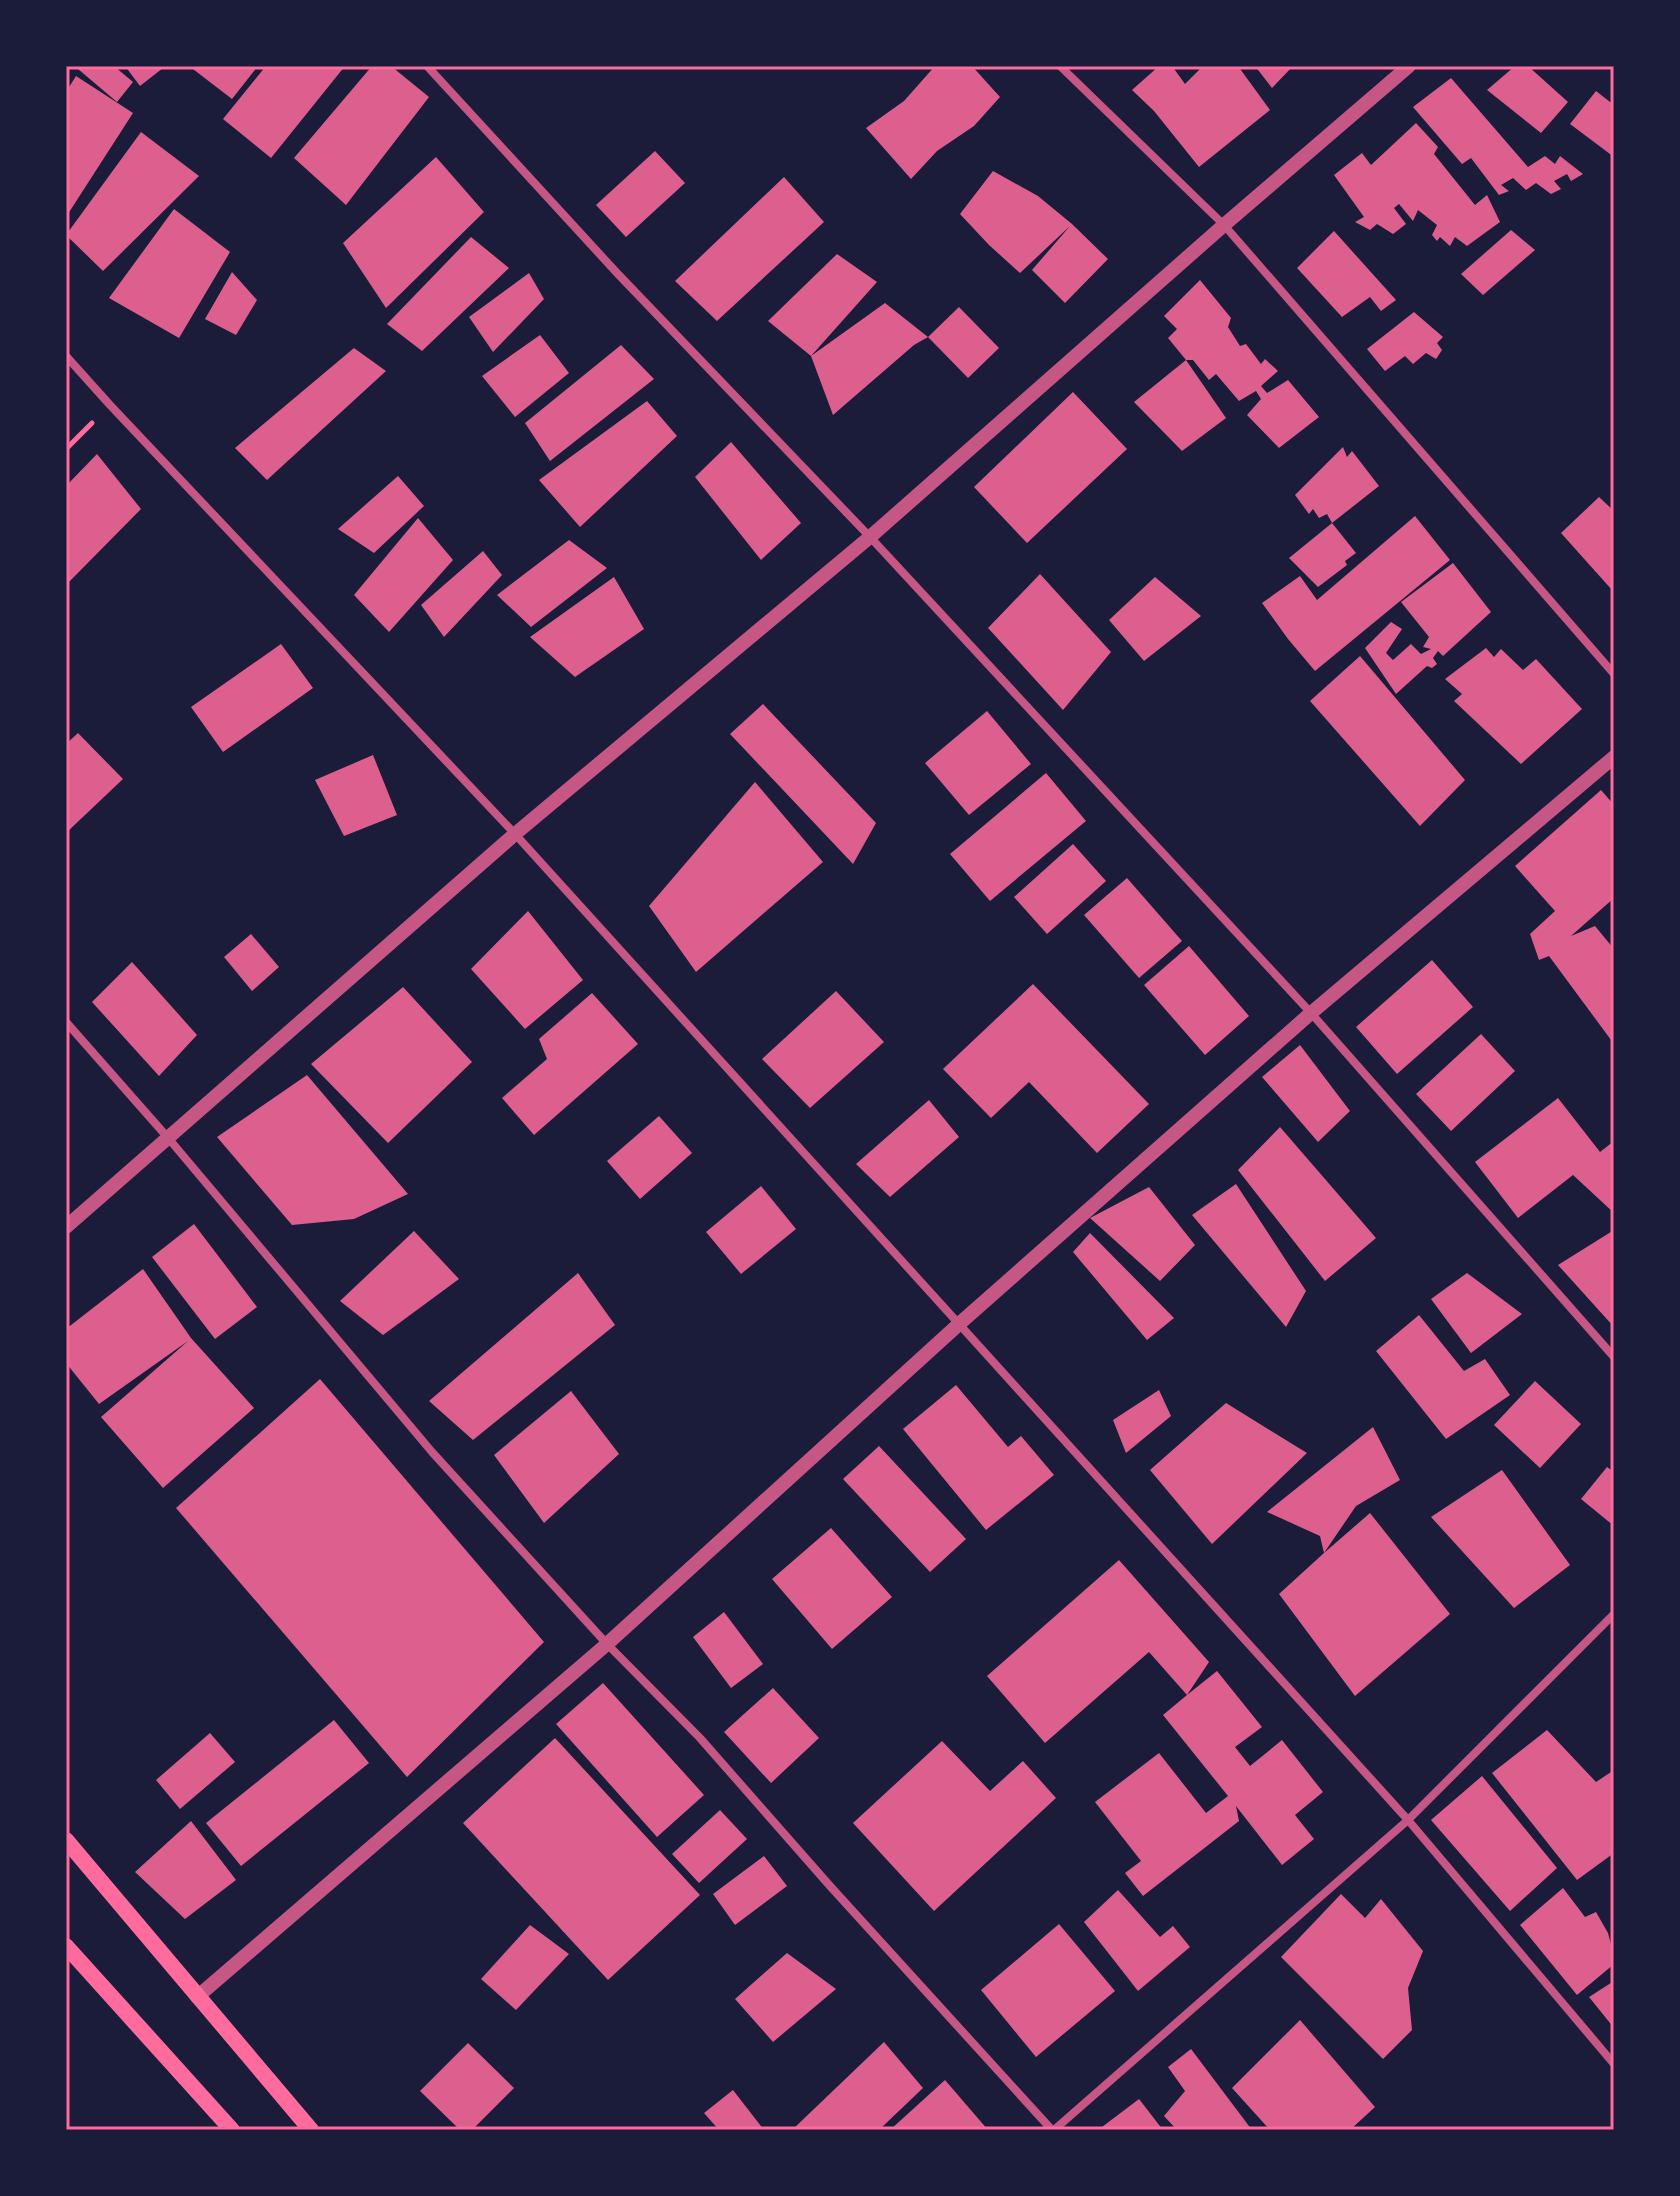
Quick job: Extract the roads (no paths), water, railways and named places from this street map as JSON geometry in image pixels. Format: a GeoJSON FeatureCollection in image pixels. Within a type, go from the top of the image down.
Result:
{"type":"FeatureCollection","features":[{"type":"Feature","properties":{"kind":"main road"},"geometry":{"type":"LineString","coordinates":[[66,1840],[311,2130]]}},
{"type":"Feature","properties":{"kind":"main road"},"geometry":{"type":"LineString","coordinates":[[66,1946],[232,2130]]}},
{"type":"Feature","properties":{"kind":"street"},"geometry":{"type":"LineString","coordinates":[[427,66],[617,273],[870,537],[1311,1013],[1614,1357]]}},
{"type":"Feature","properties":{"kind":"street"},"geometry":{"type":"LineString","coordinates":[[1060,66],[1224,225],[1614,674]]}},
{"type":"Feature","properties":{"kind":"street"},"geometry":{"type":"LineString","coordinates":[[66,1227],[515,834],[870,537],[1409,66]]}},
{"type":"Feature","properties":{"kind":"street"},"geometry":{"type":"LineString","coordinates":[[66,356],[515,834],[1408,1820],[1614,2064]]}},
{"type":"Feature","properties":{"kind":"street"},"geometry":{"type":"LineString","coordinates":[[197,1997],[607,1644],[959,1324],[1311,1013],[1614,757]]}},
{"type":"Feature","properties":{"kind":"street"},"geometry":{"type":"LineString","coordinates":[[66,1022],[169,1139],[432,1452],[607,1644],[700,1738],[1053,2130],[1408,1820],[1614,1614]]}}]}
